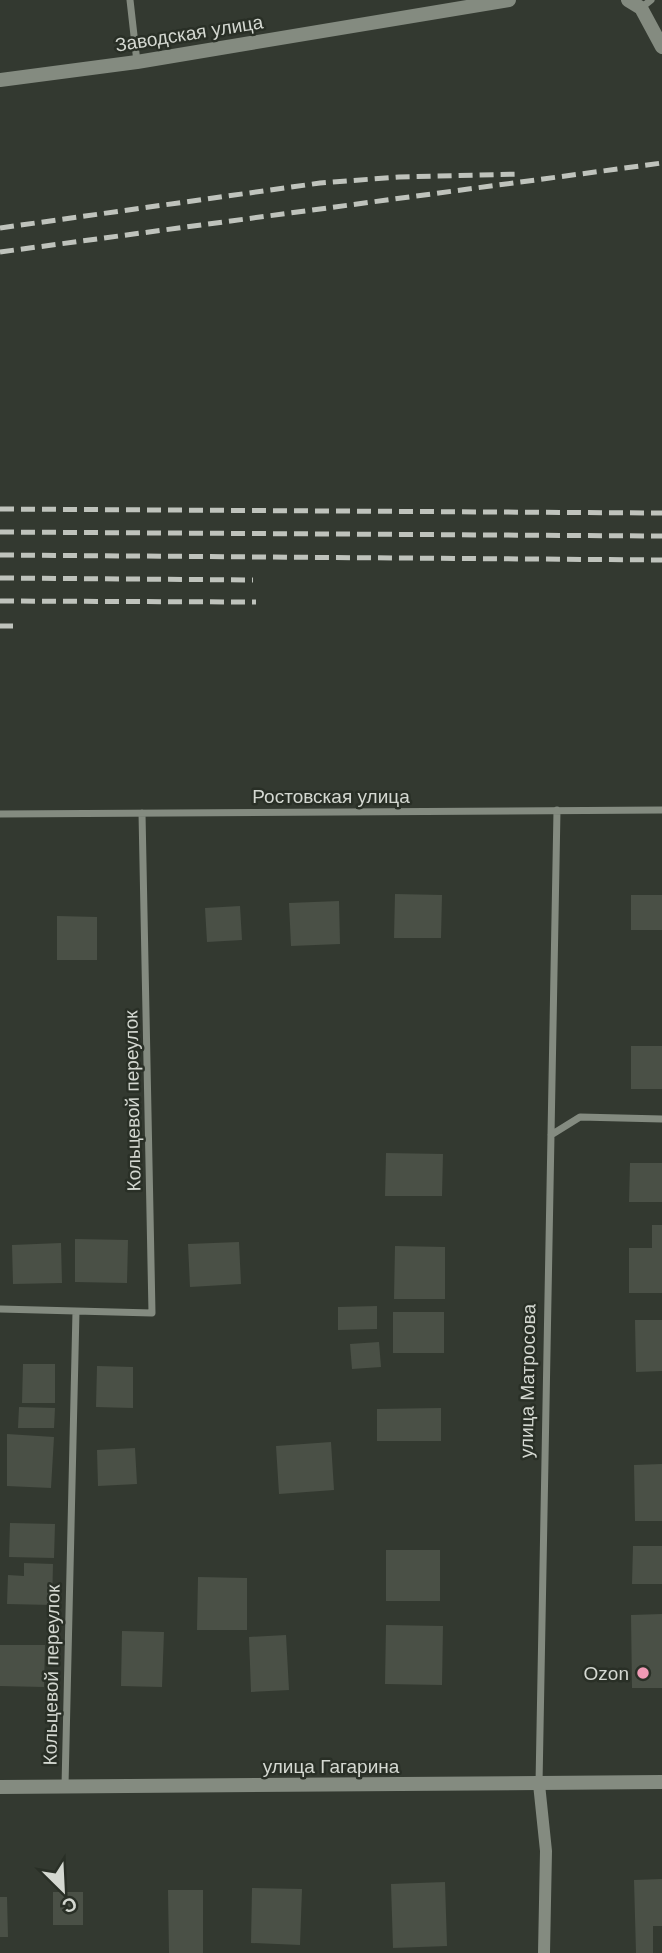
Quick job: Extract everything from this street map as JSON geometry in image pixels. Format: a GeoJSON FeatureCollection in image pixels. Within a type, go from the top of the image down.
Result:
{"type":"FeatureCollection","features":[{"type":"Feature","properties":{"kind":"main road","name":"Заводская улица"},"geometry":{"type":"LineString","coordinates":[[0,80],[137,62],[509,0]]}},
{"type":"Feature","properties":{"kind":"main road"},"geometry":{"type":"LineString","coordinates":[[628,0],[646,4],[662,47]]}},
{"type":"Feature","properties":{"kind":"main road","name":"улица Гагарина"},"geometry":{"type":"LineString","coordinates":[[0,1787],[662,1782]]}},
{"type":"Feature","properties":{"kind":"street"},"geometry":{"type":"LineString","coordinates":[[130,0],[137,62]]}},
{"type":"Feature","properties":{"kind":"street","name":"улица Матросова"},"geometry":{"type":"LineString","coordinates":[[544,1953],[546,1851],[538,1784],[557,810]]}},
{"type":"Feature","properties":{"kind":"street","name":"Ростовская улица"},"geometry":{"type":"LineString","coordinates":[[0,814],[662,810]]}},
{"type":"Feature","properties":{"kind":"street","name":"Кольцевой переулок"},"geometry":{"type":"LineString","coordinates":[[0,1309],[152,1313],[142,813]]}},
{"type":"Feature","properties":{"kind":"street"},"geometry":{"type":"LineString","coordinates":[[551,1135],[580,1117],[662,1119]]}},
{"type":"Feature","properties":{"kind":"street","name":"Кольцевой переулок"},"geometry":{"type":"LineString","coordinates":[[64,1787],[76,1311]]}},
{"type":"Feature","properties":{"kind":"building"},"geometry":{"type":"Polygon","coordinates":[[[395,894],[442,895],[441,938],[394,938],[395,894]]]}},
{"type":"Feature","properties":{"kind":"building"},"geometry":{"type":"Polygon","coordinates":[[[631,895],[662,895],[662,930],[631,930],[631,895]]]}},
{"type":"Feature","properties":{"kind":"building"},"geometry":{"type":"Polygon","coordinates":[[[339,901],[340,944],[291,946],[289,903],[339,901]]]}},
{"type":"Feature","properties":{"kind":"building"},"geometry":{"type":"Polygon","coordinates":[[[240,906],[242,940],[207,942],[205,908],[240,906]]]}},
{"type":"Feature","properties":{"kind":"building"},"geometry":{"type":"Polygon","coordinates":[[[57,916],[97,917],[97,960],[57,960],[57,916]]]}},
{"type":"Feature","properties":{"kind":"building"},"geometry":{"type":"Polygon","coordinates":[[[631,1046],[662,1046],[662,1089],[631,1089],[631,1046]]]}},
{"type":"Feature","properties":{"kind":"building"},"geometry":{"type":"Polygon","coordinates":[[[386,1153],[443,1154],[442,1196],[385,1196],[386,1153]]]}},
{"type":"Feature","properties":{"kind":"building"},"geometry":{"type":"Polygon","coordinates":[[[630,1163],[662,1163],[662,1202],[629,1202],[630,1163]]]}},
{"type":"Feature","properties":{"kind":"building"},"geometry":{"type":"Polygon","coordinates":[[[652,1225],[662,1225],[662,1293],[629,1293],[629,1248],[652,1248],[652,1225]]]}},
{"type":"Feature","properties":{"kind":"building"},"geometry":{"type":"Polygon","coordinates":[[[75,1239],[128,1240],[127,1283],[75,1282],[75,1239]]]}},
{"type":"Feature","properties":{"kind":"building"},"geometry":{"type":"Polygon","coordinates":[[[239,1242],[241,1284],[190,1287],[188,1244],[239,1242]]]}},
{"type":"Feature","properties":{"kind":"building"},"geometry":{"type":"Polygon","coordinates":[[[61,1243],[62,1283],[13,1284],[12,1245],[61,1243]]]}},
{"type":"Feature","properties":{"kind":"building"},"geometry":{"type":"Polygon","coordinates":[[[395,1246],[445,1247],[445,1299],[394,1299],[395,1246]]]}},
{"type":"Feature","properties":{"kind":"building"},"geometry":{"type":"Polygon","coordinates":[[[377,1306],[377,1329],[338,1330],[338,1307],[377,1306]]]}},
{"type":"Feature","properties":{"kind":"building"},"geometry":{"type":"Polygon","coordinates":[[[393,1312],[444,1312],[444,1353],[393,1353],[393,1312]]]}},
{"type":"Feature","properties":{"kind":"building"},"geometry":{"type":"Polygon","coordinates":[[[635,1320],[662,1320],[662,1371],[636,1372],[635,1320]]]}},
{"type":"Feature","properties":{"kind":"building"},"geometry":{"type":"Polygon","coordinates":[[[379,1342],[381,1367],[352,1369],[350,1344],[379,1342]]]}},
{"type":"Feature","properties":{"kind":"building"},"geometry":{"type":"Polygon","coordinates":[[[23,1364],[55,1364],[55,1403],[22,1403],[23,1364]]]}},
{"type":"Feature","properties":{"kind":"building"},"geometry":{"type":"Polygon","coordinates":[[[97,1366],[133,1367],[133,1408],[96,1407],[97,1366]]]}},
{"type":"Feature","properties":{"kind":"building"},"geometry":{"type":"Polygon","coordinates":[[[19,1407],[55,1408],[54,1428],[18,1428],[19,1407]]]}},
{"type":"Feature","properties":{"kind":"building"},"geometry":{"type":"Polygon","coordinates":[[[441,1408],[441,1441],[377,1441],[377,1409],[441,1408]]]}},
{"type":"Feature","properties":{"kind":"building"},"geometry":{"type":"Polygon","coordinates":[[[7,1434],[54,1437],[51,1488],[7,1486],[7,1434]]]}},
{"type":"Feature","properties":{"kind":"building"},"geometry":{"type":"Polygon","coordinates":[[[331,1442],[334,1490],[279,1494],[276,1446],[331,1442]]]}},
{"type":"Feature","properties":{"kind":"building"},"geometry":{"type":"Polygon","coordinates":[[[135,1448],[137,1484],[98,1486],[97,1450],[135,1448]]]}},
{"type":"Feature","properties":{"kind":"building"},"geometry":{"type":"Polygon","coordinates":[[[662,1464],[662,1521],[635,1521],[634,1465],[662,1464]]]}},
{"type":"Feature","properties":{"kind":"building"},"geometry":{"type":"Polygon","coordinates":[[[10,1523],[55,1524],[54,1558],[9,1557],[10,1523]]]}},
{"type":"Feature","properties":{"kind":"building"},"geometry":{"type":"Polygon","coordinates":[[[633,1546],[662,1546],[662,1584],[632,1584],[633,1546]]]}},
{"type":"Feature","properties":{"kind":"building"},"geometry":{"type":"Polygon","coordinates":[[[386,1550],[440,1550],[440,1601],[386,1601],[386,1550]]]}},
{"type":"Feature","properties":{"kind":"building"},"geometry":{"type":"Polygon","coordinates":[[[24,1563],[53,1564],[52,1605],[7,1604],[8,1575],[24,1576],[24,1563]]]}},
{"type":"Feature","properties":{"kind":"building"},"geometry":{"type":"Polygon","coordinates":[[[198,1577],[247,1578],[247,1630],[197,1630],[198,1577]]]}},
{"type":"Feature","properties":{"kind":"building"},"geometry":{"type":"Polygon","coordinates":[[[662,1614],[662,1688],[632,1688],[631,1615],[662,1614]]]}},
{"type":"Feature","properties":{"kind":"building"},"geometry":{"type":"Polygon","coordinates":[[[386,1625],[443,1626],[442,1685],[385,1684],[386,1625]]]}},
{"type":"Feature","properties":{"kind":"building"},"geometry":{"type":"Polygon","coordinates":[[[122,1631],[164,1632],[162,1687],[121,1686],[122,1631]]]}},
{"type":"Feature","properties":{"kind":"building"},"geometry":{"type":"Polygon","coordinates":[[[286,1635],[289,1690],[251,1692],[249,1637],[286,1635]]]}},
{"type":"Feature","properties":{"kind":"building"},"geometry":{"type":"Polygon","coordinates":[[[0,1645],[45,1645],[44,1687],[0,1686],[0,1645]]]}},
{"type":"Feature","properties":{"kind":"building"},"geometry":{"type":"Polygon","coordinates":[[[662,1879],[662,1926],[653,1926],[653,1953],[636,1953],[634,1880],[662,1879]]]}},
{"type":"Feature","properties":{"kind":"building"},"geometry":{"type":"Polygon","coordinates":[[[445,1882],[447,1946],[393,1948],[391,1884],[445,1882]]]}},
{"type":"Feature","properties":{"kind":"building"},"geometry":{"type":"Polygon","coordinates":[[[252,1888],[302,1889],[300,1945],[251,1943],[252,1888]]]}},
{"type":"Feature","properties":{"kind":"building"},"geometry":{"type":"Polygon","coordinates":[[[168,1890],[203,1890],[203,1953],[169,1953],[168,1890]]]}},
{"type":"Feature","properties":{"kind":"building"},"geometry":{"type":"Polygon","coordinates":[[[53,1892],[83,1892],[83,1925],[53,1925],[53,1892]]]}},
{"type":"Feature","properties":{"kind":"building"},"geometry":{"type":"Polygon","coordinates":[[[0,1897],[7,1897],[8,1937],[0,1937],[0,1897]]]}},
{"type":"Feature","properties":{"kind":"railway"},"geometry":{"type":"LineString","coordinates":[[0,252],[662,163]]}},
{"type":"Feature","properties":{"kind":"railway"},"geometry":{"type":"LineString","coordinates":[[0,228],[320,183],[399,177],[521,174]]}},
{"type":"Feature","properties":{"kind":"railway"},"geometry":{"type":"LineString","coordinates":[[0,509],[662,513]]}},
{"type":"Feature","properties":{"kind":"railway"},"geometry":{"type":"LineString","coordinates":[[0,532],[662,536]]}},
{"type":"Feature","properties":{"kind":"railway"},"geometry":{"type":"LineString","coordinates":[[0,555],[662,560]]}},
{"type":"Feature","properties":{"kind":"railway"},"geometry":{"type":"LineString","coordinates":[[0,578],[253,580]]}},
{"type":"Feature","properties":{"kind":"railway"},"geometry":{"type":"LineString","coordinates":[[0,601],[256,602]]}},
{"type":"Feature","properties":{"kind":"railway"},"geometry":{"type":"LineString","coordinates":[[0,626],[13,626]]}},
{"type":"Feature","properties":{"kind":"place","name":"Ozon"},"geometry":{"type":"Point","coordinates":[643,1673]}}]}
